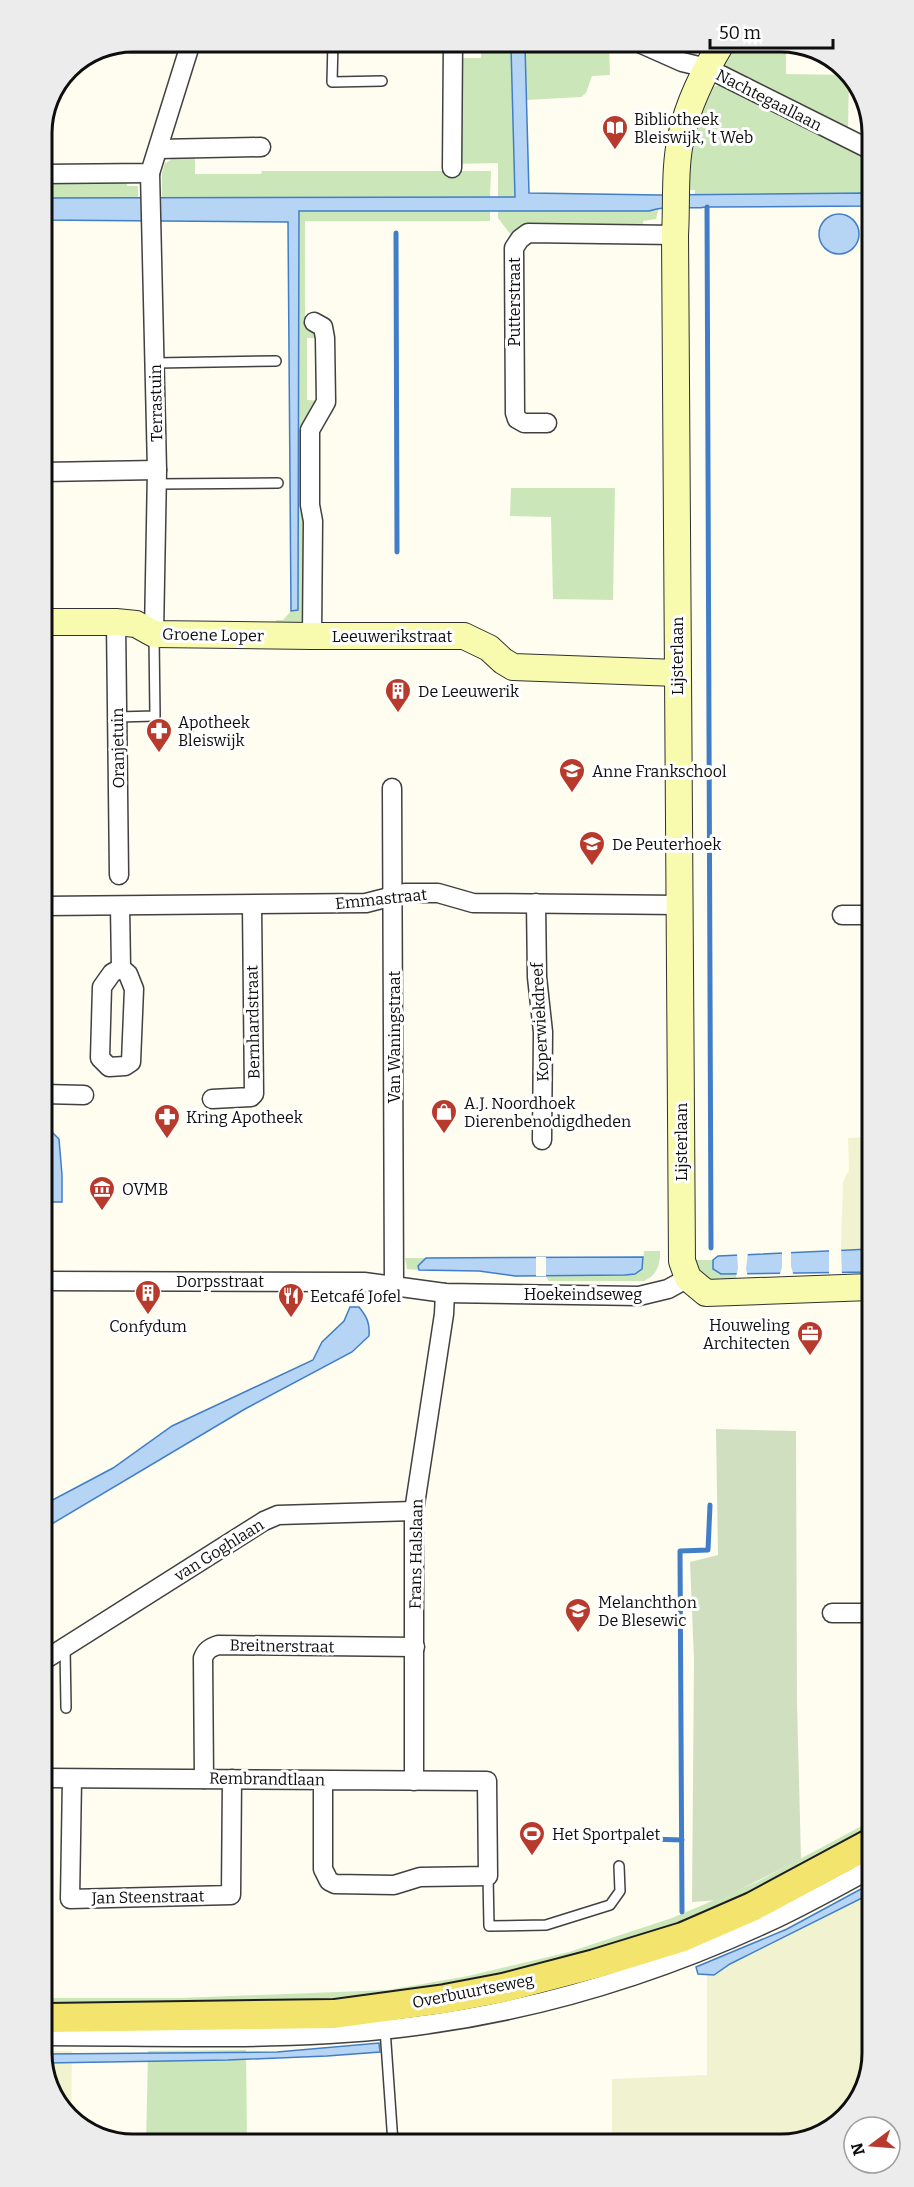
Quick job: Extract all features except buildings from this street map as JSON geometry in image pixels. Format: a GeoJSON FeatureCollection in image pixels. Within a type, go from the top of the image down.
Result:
{"type":"FeatureCollection","features":[{"type":"Feature","properties":{"kind":"main road","name":"Overbuurtseweg"},"geometry":{"type":"LineString","coordinates":[[52,2018],[334,2014],[503,1988],[595,1964],[682,1937],[752,1907],[862,1848]]}},
{"type":"Feature","properties":{"kind":"street"},"geometry":{"type":"LineString","coordinates":[[53,175],[150,181],[188,52]]}},
{"type":"Feature","properties":{"kind":"street"},"geometry":{"type":"LineString","coordinates":[[452,168],[453,52]]}},
{"type":"Feature","properties":{"kind":"street","name":"Nachtegaallaan"},"geometry":{"type":"LineString","coordinates":[[661,53],[682,62],[707,68],[862,146]]}},
{"type":"Feature","properties":{"kind":"street","name":"Lijsterlaan"},"geometry":{"type":"LineString","coordinates":[[688,1278],[684,1271],[680,1247],[676,213],[681,137],[691,101],[716,53]]}},
{"type":"Feature","properties":{"kind":"street"},"geometry":{"type":"LineString","coordinates":[[159,149],[261,147]]}},
{"type":"Feature","properties":{"kind":"street","name":"Terrastuin"},"geometry":{"type":"LineString","coordinates":[[150,181],[156,363],[157,477],[154,634]]}},
{"type":"Feature","properties":{"kind":"street","name":"Putterstraat"},"geometry":{"type":"LineString","coordinates":[[548,423],[524,423],[517,419],[515,413],[514,248],[528,233],[676,213]]}},
{"type":"Feature","properties":{"kind":"street","name":"Leeuwerikstraat"},"geometry":{"type":"LineString","coordinates":[[314,322],[322,327],[325,338],[326,402],[310,430],[310,505],[313,521],[312,636],[464,636],[489,648],[502,661],[513,667],[677,673]]}},
{"type":"Feature","properties":{"kind":"street"},"geometry":{"type":"LineString","coordinates":[[53,472],[157,477]]}},
{"type":"Feature","properties":{"kind":"street","name":"Groene Loper"},"geometry":{"type":"LineString","coordinates":[[53,622],[136,624],[154,634],[312,636]]}},
{"type":"Feature","properties":{"kind":"street","name":"Oranjetuin"},"geometry":{"type":"LineString","coordinates":[[116,622],[119,875]]}},
{"type":"Feature","properties":{"kind":"street","name":"Van Waningstraat"},"geometry":{"type":"LineString","coordinates":[[392,788],[394,1287]]}},
{"type":"Feature","properties":{"kind":"street","name":"Emmastraat"},"geometry":{"type":"LineString","coordinates":[[53,906],[252,906],[366,903],[378,902],[394,894],[438,893],[473,903],[680,905]]}},
{"type":"Feature","properties":{"kind":"street","name":"Koperwiekdreef"},"geometry":{"type":"LineString","coordinates":[[536,903],[537,977],[543,1032],[542,1140]]}},
{"type":"Feature","properties":{"kind":"street"},"geometry":{"type":"LineString","coordinates":[[120,906],[121,968],[128,974],[134,989],[131,1062],[124,1066],[109,1067],[100,1058],[102,987],[112,973],[121,968]]}},
{"type":"Feature","properties":{"kind":"street","name":"Bernhardstraat"},"geometry":{"type":"LineString","coordinates":[[212,1099],[251,1097],[254,1094],[252,906]]}},
{"type":"Feature","properties":{"kind":"street"},"geometry":{"type":"LineString","coordinates":[[842,915],[862,915]]}},
{"type":"Feature","properties":{"kind":"street"},"geometry":{"type":"LineString","coordinates":[[52,1094],[84,1095]]}},
{"type":"Feature","properties":{"kind":"street"},"geometry":{"type":"LineString","coordinates":[[688,1278],[706,1293],[862,1287]]}},
{"type":"Feature","properties":{"kind":"street","name":"Hoekeindseweg"},"geometry":{"type":"LineString","coordinates":[[394,1287],[445,1293],[639,1296],[668,1289],[688,1278]]}},
{"type":"Feature","properties":{"kind":"street","name":"Dorpsstraat"},"geometry":{"type":"LineString","coordinates":[[52,1281],[364,1282],[394,1287]]}},
{"type":"Feature","properties":{"kind":"street","name":"Frans Halslaan"},"geometry":{"type":"LineString","coordinates":[[414,1780],[414,1511],[444,1314],[445,1293]]}},
{"type":"Feature","properties":{"kind":"street","name":"van Goghlaan"},"geometry":{"type":"LineString","coordinates":[[52,1655],[264,1521],[278,1515],[414,1511]]}},
{"type":"Feature","properties":{"kind":"street"},"geometry":{"type":"LineString","coordinates":[[832,1613],[862,1613]]}},
{"type":"Feature","properties":{"kind":"street","name":"Breitnerstraat"},"geometry":{"type":"LineString","coordinates":[[204,1779],[203,1658],[206,1651],[218,1645],[415,1647]]}},
{"type":"Feature","properties":{"kind":"street","name":"Rembrandtlaan"},"geometry":{"type":"LineString","coordinates":[[52,1778],[487,1781],[488,1876]]}},
{"type":"Feature","properties":{"kind":"street","name":"Jan Steenstraat"},"geometry":{"type":"LineString","coordinates":[[72,1779],[70,1899],[231,1895],[232,1779]]}},
{"type":"Feature","properties":{"kind":"street"},"geometry":{"type":"LineString","coordinates":[[323,1780],[323,1869],[329,1881],[335,1884],[394,1885],[420,1877],[488,1876]]}},
{"type":"Feature","properties":{"kind":"street","name":"Overbuurtseweg"},"geometry":{"type":"LineString","coordinates":[[52,2036],[292,2034],[414,2026],[479,2015],[565,1996],[680,1959],[778,1917],[862,1873]]}},
{"type":"Feature","properties":{"kind":"lane"},"geometry":{"type":"LineString","coordinates":[[333,52],[332,82],[382,81]]}},
{"type":"Feature","properties":{"kind":"lane"},"geometry":{"type":"LineString","coordinates":[[156,363],[276,361]]}},
{"type":"Feature","properties":{"kind":"lane"},"geometry":{"type":"LineString","coordinates":[[157,477],[278,483]]}},
{"type":"Feature","properties":{"kind":"lane"},"geometry":{"type":"LineString","coordinates":[[117,717],[155,716],[154,634]]}},
{"type":"Feature","properties":{"kind":"lane"},"geometry":{"type":"LineString","coordinates":[[66,1647],[66,1708]]}},
{"type":"Feature","properties":{"kind":"lane"},"geometry":{"type":"LineString","coordinates":[[488,1876],[489,1926],[546,1925],[610,1905],[620,1891],[619,1866]]}},
{"type":"Feature","properties":{"kind":"lane"},"geometry":{"type":"LineString","coordinates":[[385,2028],[392,2134]]}},
{"type":"Feature","properties":{"kind":"green space"},"geometry":{"type":"Polygon","coordinates":[[[481,53],[511,53],[515,197],[498,197],[498,163],[454,164],[458,58],[481,58],[481,53]]]}},
{"type":"Feature","properties":{"kind":"green space"},"geometry":{"type":"Polygon","coordinates":[[[525,53],[609,53],[610,75],[592,76],[586,93],[581,97],[526,100],[525,53]]]}},
{"type":"Feature","properties":{"kind":"green space"},"geometry":{"type":"Polygon","coordinates":[[[726,53],[786,53],[786,74],[837,75],[849,90],[848,129],[727,69],[723,58],[726,53]]]}},
{"type":"Feature","properties":{"kind":"green space"},"geometry":{"type":"Polygon","coordinates":[[[722,84],[731,86],[780,116],[862,156],[862,193],[695,194],[695,190],[686,190],[688,151],[708,91],[722,84]]]}},
{"type":"Feature","properties":{"kind":"green space"},"geometry":{"type":"Polygon","coordinates":[[[195,155],[195,174],[261,174],[262,171],[491,171],[490,198],[162,198],[162,173],[165,163],[172,157],[195,155]]]}},
{"type":"Feature","properties":{"kind":"green space"},"geometry":{"type":"Polygon","coordinates":[[[53,181],[127,181],[127,186],[138,186],[138,198],[53,198],[53,181]]]}},
{"type":"Feature","properties":{"kind":"green space"},"geometry":{"type":"Polygon","coordinates":[[[659,207],[656,219],[643,221],[643,228],[511,235],[498,218],[498,211],[649,211],[659,207]]]}},
{"type":"Feature","properties":{"kind":"green space"},"geometry":{"type":"Polygon","coordinates":[[[490,210],[490,221],[305,221],[305,321],[320,338],[307,338],[307,400],[321,401],[306,625],[276,626],[276,620],[283,620],[291,611],[298,610],[299,211],[490,210]]]}},
{"type":"Feature","properties":{"kind":"green space"},"geometry":{"type":"Polygon","coordinates":[[[511,488],[615,488],[613,600],[553,599],[551,517],[510,516],[511,488]]]}},
{"type":"Feature","properties":{"kind":"green space"},"geometry":{"type":"Polygon","coordinates":[[[862,1137],[862,1249],[841,1249],[843,1182],[849,1170],[848,1138],[862,1137]]]}},
{"type":"Feature","properties":{"kind":"green space"},"geometry":{"type":"Polygon","coordinates":[[[644,1251],[660,1251],[657,1269],[644,1281],[549,1281],[545,1275],[625,1275],[643,1264],[644,1251]]]}},
{"type":"Feature","properties":{"kind":"green space"},"geometry":{"type":"Polygon","coordinates":[[[405,1258],[426,1258],[419,1266],[419,1270],[407,1269],[405,1258]]]}},
{"type":"Feature","properties":{"kind":"green space"},"geometry":{"type":"Polygon","coordinates":[[[694,1260],[713,1260],[713,1270],[722,1274],[737,1274],[735,1283],[710,1280],[697,1268],[694,1260]]]}},
{"type":"Feature","properties":{"kind":"green space"},"geometry":{"type":"Polygon","coordinates":[[[716,1429],[796,1431],[797,1702],[801,1859],[719,1900],[692,1902],[694,1660],[690,1562],[718,1555],[716,1429]]]}},
{"type":"Feature","properties":{"kind":"green space"},"geometry":{"type":"Polygon","coordinates":[[[862,1826],[862,1836],[712,1915],[532,1974],[290,2008],[52,2012],[52,1998],[180,1998],[388,1990],[468,1976],[569,1952],[672,1918],[757,1882],[862,1826]]]}},
{"type":"Feature","properties":{"kind":"green space"},"geometry":{"type":"Polygon","coordinates":[[[862,1898],[862,2054],[857,2080],[851,2094],[838,2111],[826,2121],[796,2133],[612,2134],[612,2079],[707,2075],[707,1975],[714,1975],[730,1964],[862,1898]]]}},
{"type":"Feature","properties":{"kind":"green space"},"geometry":{"type":"Polygon","coordinates":[[[246,2050],[247,2134],[146,2134],[148,2051],[246,2050]]]}},
{"type":"Feature","properties":{"kind":"green space"},"geometry":{"type":"Polygon","coordinates":[[[52,2051],[72,2051],[71,2105],[57,2080],[52,2051]]]}},
{"type":"Feature","properties":{"kind":"water"},"geometry":{"type":"Polygon","coordinates":[[[511,53],[525,53],[529,193],[659,195],[862,193],[862,206],[670,207],[649,211],[299,211],[298,610],[291,611],[288,222],[53,220],[53,198],[515,197],[511,53]]]}},
{"type":"Feature","properties":{"kind":"water"},"geometry":{"type":"Polygon","coordinates":[[[839,214],[847,215],[853,220],[858,226],[858,242],[853,248],[847,253],[839,254],[831,253],[825,248],[820,242],[819,234],[820,226],[825,220],[831,215],[839,214]]]}},
{"type":"Feature","properties":{"kind":"water"},"geometry":{"type":"Polygon","coordinates":[[[52,1132],[59,1139],[62,1202],[52,1202],[52,1132]]]}},
{"type":"Feature","properties":{"kind":"water"},"geometry":{"type":"Polygon","coordinates":[[[862,1249],[862,1272],[721,1274],[713,1269],[713,1260],[718,1256],[862,1249]]]}},
{"type":"Feature","properties":{"kind":"water"},"geometry":{"type":"Polygon","coordinates":[[[643,1257],[642,1269],[635,1274],[625,1275],[515,1276],[479,1271],[419,1270],[418,1266],[426,1258],[643,1257]]]}},
{"type":"Feature","properties":{"kind":"water"},"geometry":{"type":"Polygon","coordinates":[[[350,1307],[359,1307],[369,1327],[369,1336],[352,1352],[245,1409],[52,1524],[52,1500],[113,1468],[172,1426],[313,1360],[322,1342],[344,1321],[350,1307]]]}},
{"type":"Feature","properties":{"kind":"water"},"geometry":{"type":"Polygon","coordinates":[[[862,1888],[862,1898],[730,1964],[714,1975],[698,1974],[696,1967],[787,1929],[862,1888]]]}},
{"type":"Feature","properties":{"kind":"water"},"geometry":{"type":"Polygon","coordinates":[[[379,2043],[380,2052],[228,2060],[53,2063],[52,2054],[52,2054],[277,2052],[379,2043]]]}},
{"type":"Feature","properties":{"kind":"pier"},"geometry":{"type":"Polygon","coordinates":[[[829,1248],[841,1248],[842,1276],[829,1276],[829,1248]]]}},
{"type":"Feature","properties":{"kind":"pier"},"geometry":{"type":"Polygon","coordinates":[[[782,1250],[791,1250],[794,1277],[779,1277],[782,1267],[782,1250]]]}},
{"type":"Feature","properties":{"kind":"pier"},"geometry":{"type":"Polygon","coordinates":[[[748,1252],[746,1269],[748,1277],[736,1277],[737,1253],[748,1252]]]}},
{"type":"Feature","properties":{"kind":"pier"},"geometry":{"type":"Polygon","coordinates":[[[536,1257],[546,1257],[546,1276],[536,1276],[536,1257]]]}},
{"type":"Feature","properties":{"kind":"waterway"},"geometry":{"type":"LineString","coordinates":[[707,207],[711,1248]]}},
{"type":"Feature","properties":{"kind":"waterway"},"geometry":{"type":"LineString","coordinates":[[396,233],[397,552]]}},
{"type":"Feature","properties":{"kind":"waterway"},"geometry":{"type":"LineString","coordinates":[[682,1912],[680,1551],[708,1550],[710,1505]]}},
{"type":"Feature","properties":{"kind":"waterway"},"geometry":{"type":"LineString","coordinates":[[619,1838],[682,1840]]}},
{"type":"Feature","properties":{"kind":"place","name":"Bibliotheek Bleiswijk, 't Web"},"geometry":{"type":"Point","coordinates":[615,151]}},
{"type":"Feature","properties":{"kind":"place","name":"De Leeuwerik"},"geometry":{"type":"Point","coordinates":[398,714]}},
{"type":"Feature","properties":{"kind":"place","name":"Apotheek Bleiswijk"},"geometry":{"type":"Point","coordinates":[159,754]}},
{"type":"Feature","properties":{"kind":"place","name":"Anne Frankschool"},"geometry":{"type":"Point","coordinates":[572,794]}},
{"type":"Feature","properties":{"kind":"place","name":"De Peuterhoek"},"geometry":{"type":"Point","coordinates":[592,867]}},
{"type":"Feature","properties":{"kind":"place","name":"A.J. Noordhoek Dierenbenodigdheden"},"geometry":{"type":"Point","coordinates":[444,1135]}},
{"type":"Feature","properties":{"kind":"place","name":"Kring Apotheek"},"geometry":{"type":"Point","coordinates":[167,1140]}},
{"type":"Feature","properties":{"kind":"place","name":"OVMB"},"geometry":{"type":"Point","coordinates":[102,1212]}},
{"type":"Feature","properties":{"kind":"place","name":"Confydum"},"geometry":{"type":"Point","coordinates":[148,1316]}},
{"type":"Feature","properties":{"kind":"place","name":"Eetcafé Jofel"},"geometry":{"type":"Point","coordinates":[291,1319]}},
{"type":"Feature","properties":{"kind":"place","name":"Houweling Architecten"},"geometry":{"type":"Point","coordinates":[810,1357]}},
{"type":"Feature","properties":{"kind":"place","name":"Melanchthon De Blesewic"},"geometry":{"type":"Point","coordinates":[578,1634]}},
{"type":"Feature","properties":{"kind":"place","name":"Het Sportpalet"},"geometry":{"type":"Point","coordinates":[532,1857]}}]}
